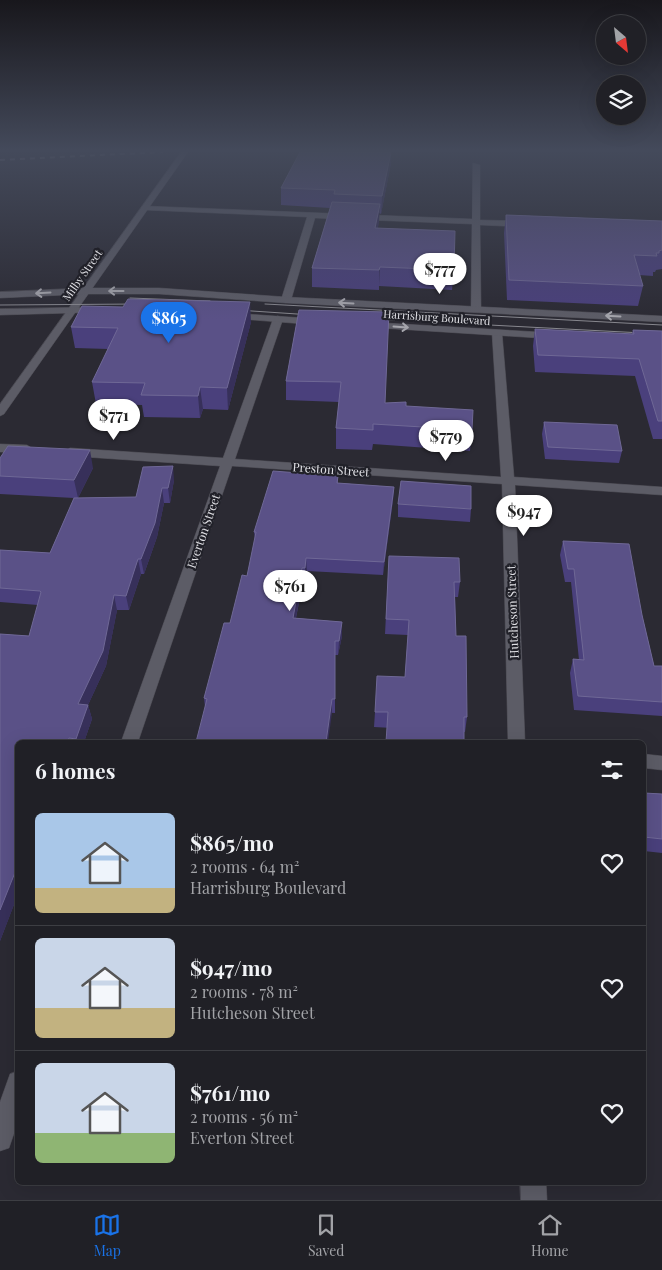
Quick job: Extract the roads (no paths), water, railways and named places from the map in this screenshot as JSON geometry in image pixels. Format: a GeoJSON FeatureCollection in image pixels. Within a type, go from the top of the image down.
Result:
{"type":"FeatureCollection","features":[{"type":"Feature","properties":{"kind":"street"},"geometry":{"type":"LineString","coordinates":[[145,208],[535,224]]}},
{"type":"Feature","properties":{"kind":"street","name":"Milby Street"},"geometry":{"type":"LineString","coordinates":[[0,412],[145,208]]}},
{"type":"Feature","properties":{"kind":"street"},"geometry":{"type":"LineString","coordinates":[[476,208],[476,309]]}},
{"type":"Feature","properties":{"kind":"street"},"geometry":{"type":"LineString","coordinates":[[286,300],[312,215]]}},
{"type":"Feature","properties":{"kind":"street","name":"Harrisburg Boulevard"},"geometry":{"type":"LineString","coordinates":[[0,295],[86,291],[158,291],[286,300],[662,319]]}},
{"type":"Feature","properties":{"kind":"street"},"geometry":{"type":"LineString","coordinates":[[0,312],[112,310]]}},
{"type":"Feature","properties":{"kind":"street"},"geometry":{"type":"LineString","coordinates":[[220,315],[328,322]]}},
{"type":"Feature","properties":{"kind":"street","name":"Everton Street"},"geometry":{"type":"LineString","coordinates":[[130,740],[278,319]]}},
{"type":"Feature","properties":{"kind":"street","name":"Harrisburg Boulevard"},"geometry":{"type":"LineString","coordinates":[[358,324],[565,336]]}},
{"type":"Feature","properties":{"kind":"street","name":"Hutcheson Street"},"geometry":{"type":"LineString","coordinates":[[497,333],[508,480],[517,740]]}},
{"type":"Feature","properties":{"kind":"street"},"geometry":{"type":"LineString","coordinates":[[0,448],[42,450]]}},
{"type":"Feature","properties":{"kind":"street","name":"Preston Street"},"geometry":{"type":"LineString","coordinates":[[62,452],[662,491]]}},
{"type":"Feature","properties":{"kind":"street"},"geometry":{"type":"LineString","coordinates":[[646,761],[662,763]]}},
{"type":"Feature","properties":{"kind":"street"},"geometry":{"type":"LineString","coordinates":[[0,1139],[15,1092]]}},
{"type":"Feature","properties":{"kind":"street"},"geometry":{"type":"LineString","coordinates":[[533,1185],[534,1200]]}},
{"type":"Feature","properties":{"kind":"tram line"},"geometry":{"type":"LineString","coordinates":[[130,298],[210,301]]}},
{"type":"Feature","properties":{"kind":"tram line"},"geometry":{"type":"LineString","coordinates":[[0,305],[140,304]]}},
{"type":"Feature","properties":{"kind":"tram line"},"geometry":{"type":"LineString","coordinates":[[265,304],[662,325]]}},
{"type":"Feature","properties":{"kind":"tram line"},"geometry":{"type":"LineString","coordinates":[[237,310],[312,315]]}},
{"type":"Feature","properties":{"kind":"tram line"},"geometry":{"type":"LineString","coordinates":[[374,319],[662,334]]}}]}
